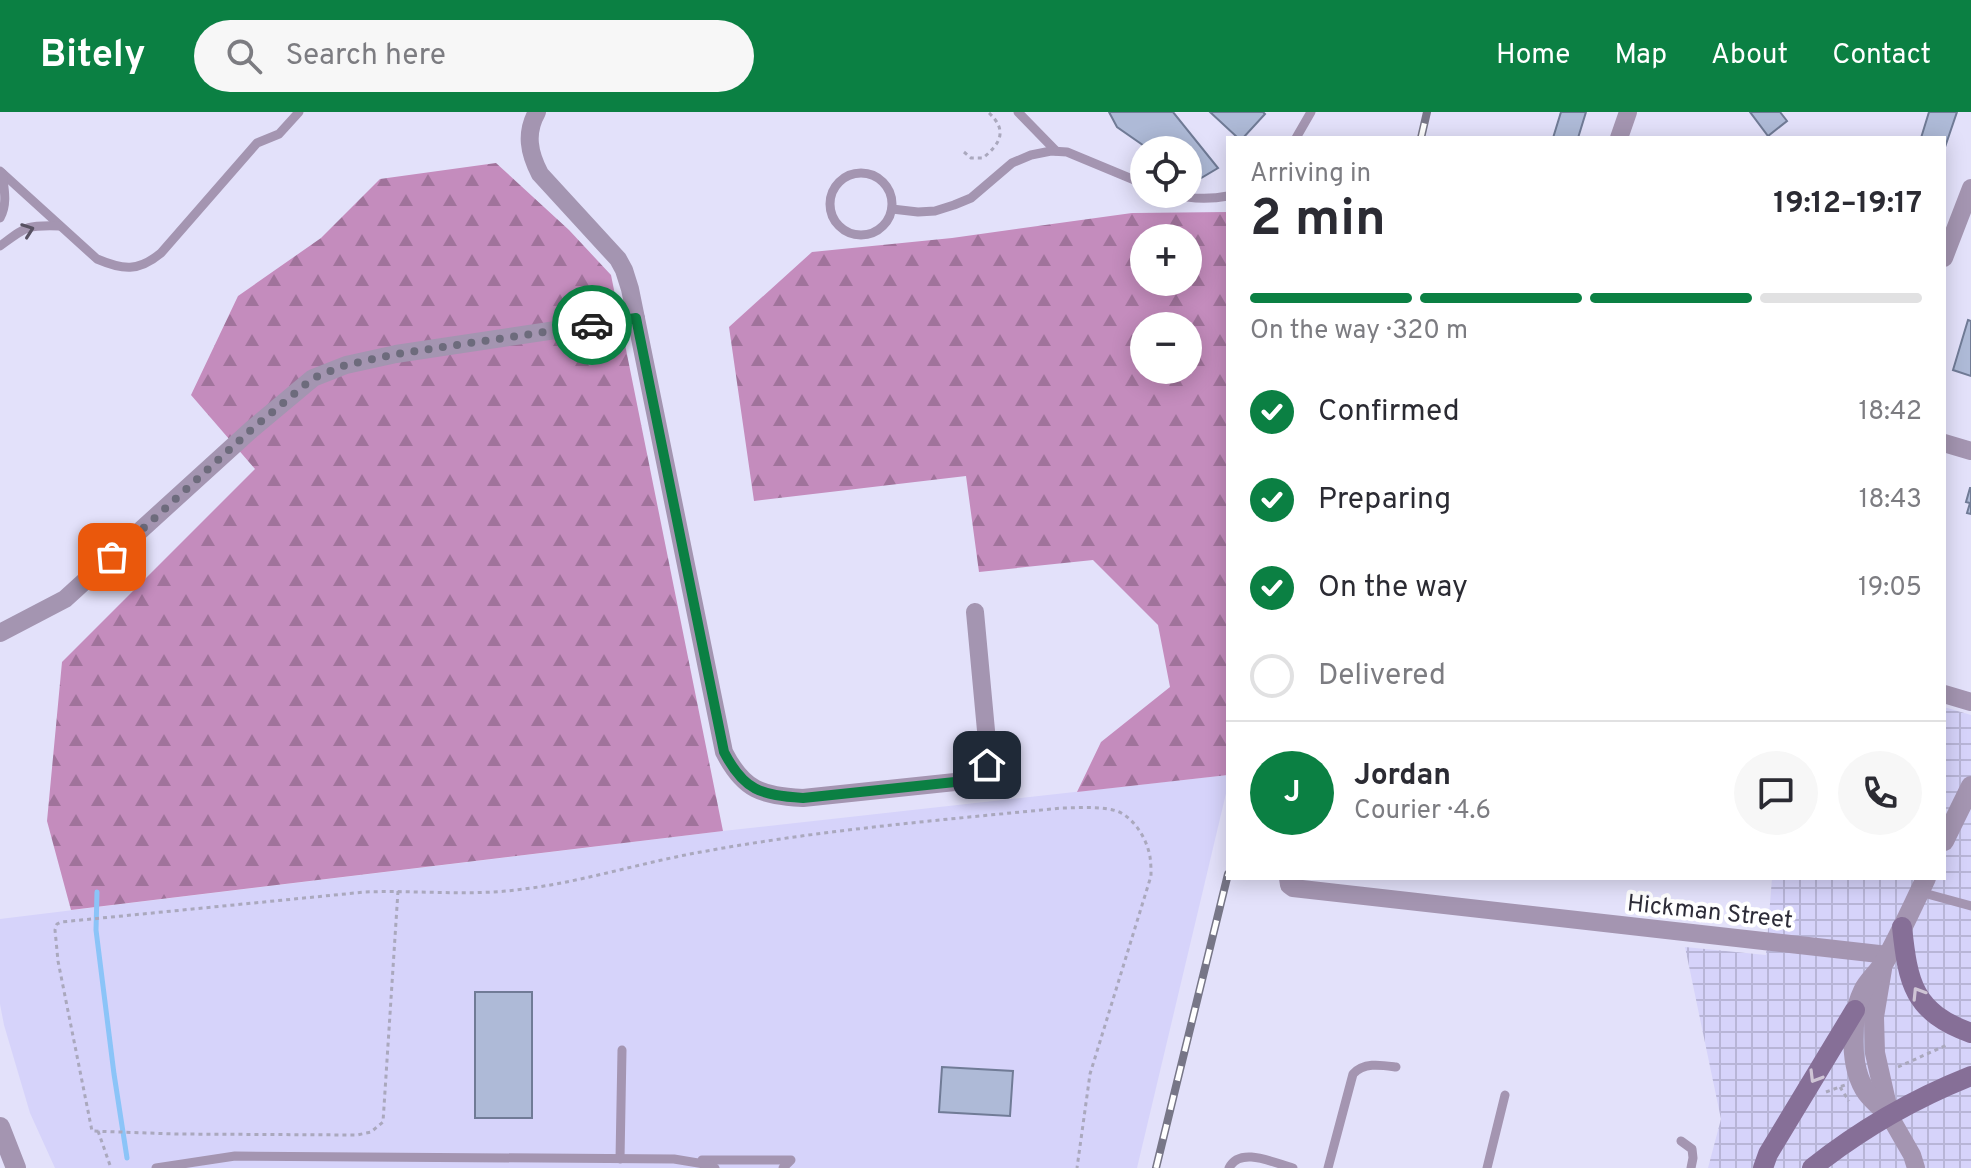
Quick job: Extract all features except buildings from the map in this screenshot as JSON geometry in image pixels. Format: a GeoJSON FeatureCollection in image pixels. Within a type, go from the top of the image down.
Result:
{"type":"FeatureCollection","features":[{"type":"Feature","properties":{"kind":"main road"},"geometry":{"type":"LineString","coordinates":[[1902,927],[1906,966],[1918,995],[1944,1021],[1971,1033]]}},
{"type":"Feature","properties":{"kind":"main road"},"geometry":{"type":"LineString","coordinates":[[1763,1168],[1768,1154],[1855,1010]]}},
{"type":"Feature","properties":{"kind":"main road"},"geometry":{"type":"LineString","coordinates":[[1812,1168],[1857,1134],[1889,1115],[1971,1076]]}},
{"type":"Feature","properties":{"kind":"street"},"geometry":{"type":"LineString","coordinates":[[537,112],[529,139],[532,159],[540,174],[618,259],[630,289],[724,752],[733,770],[746,784],[761,792],[779,797],[803,798],[974,780],[983,775],[988,752],[975,612]]}},
{"type":"Feature","properties":{"kind":"street"},"geometry":{"type":"LineString","coordinates":[[1620,136],[1628,112]]}},
{"type":"Feature","properties":{"kind":"street"},"geometry":{"type":"LineString","coordinates":[[1946,253],[1971,188]]}},
{"type":"Feature","properties":{"kind":"street"},"geometry":{"type":"LineString","coordinates":[[0,633],[65,599],[252,429],[313,378],[346,365],[396,354],[636,318]]}},
{"type":"Feature","properties":{"kind":"street"},"geometry":{"type":"LineString","coordinates":[[1946,444],[1971,451]]}},
{"type":"Feature","properties":{"kind":"street"},"geometry":{"type":"LineString","coordinates":[[1946,695],[1971,702]]}},
{"type":"Feature","properties":{"kind":"street"},"geometry":{"type":"LineString","coordinates":[[1946,837],[1971,786]]}},
{"type":"Feature","properties":{"kind":"street","name":"Hickman Street"},"geometry":{"type":"LineString","coordinates":[[1289,881],[1293,888],[1885,960]]}},
{"type":"Feature","properties":{"kind":"street"},"geometry":{"type":"LineString","coordinates":[[1916,1168],[1889,1115],[1866,1092],[1859,1077],[1853,1038],[1855,1010],[1864,988],[1885,960],[1923,885]]}},
{"type":"Feature","properties":{"kind":"street"},"geometry":{"type":"LineString","coordinates":[[1885,960],[1874,1017],[1875,1053],[1889,1115]]}},
{"type":"Feature","properties":{"kind":"street"},"geometry":{"type":"LineString","coordinates":[[0,1127],[16,1168]]}},
{"type":"Feature","properties":{"kind":"lane"},"geometry":{"type":"LineString","coordinates":[[1,172],[97,259],[129,268],[147,264],[161,253],[257,143],[279,134],[299,112]]}},
{"type":"Feature","properties":{"kind":"lane"},"geometry":{"type":"LineString","coordinates":[[1018,112],[1056,151]]}},
{"type":"Feature","properties":{"kind":"lane"},"geometry":{"type":"LineString","coordinates":[[1297,136],[1311,112]]}},
{"type":"Feature","properties":{"kind":"lane"},"geometry":{"type":"LineString","coordinates":[[892,209],[935,211],[954,205],[971,198],[1012,163],[1031,155],[1056,151],[1067,152],[1130,178]]}},
{"type":"Feature","properties":{"kind":"lane"},"geometry":{"type":"LineString","coordinates":[[0,218],[5,202],[1,172]]}},
{"type":"Feature","properties":{"kind":"lane"},"geometry":{"type":"LineString","coordinates":[[859,173],[870,174],[886,186],[891,195],[892,209],[885,224],[877,231],[858,236],[839,227],[829,209],[833,188],[849,175],[859,173]]}},
{"type":"Feature","properties":{"kind":"lane"},"geometry":{"type":"LineString","coordinates":[[1202,199],[1226,196]]}},
{"type":"Feature","properties":{"kind":"lane"},"geometry":{"type":"LineString","coordinates":[[0,246],[22,229],[36,225],[60,226]]}},
{"type":"Feature","properties":{"kind":"lane"},"geometry":{"type":"LineString","coordinates":[[1923,885],[1971,906]]}},
{"type":"Feature","properties":{"kind":"lane"},"geometry":{"type":"LineString","coordinates":[[620,1159],[622,1050]]}},
{"type":"Feature","properties":{"kind":"lane"},"geometry":{"type":"LineString","coordinates":[[1328,1168],[1353,1074],[1358,1068],[1367,1066],[1396,1067]]}},
{"type":"Feature","properties":{"kind":"lane"},"geometry":{"type":"LineString","coordinates":[[1487,1168],[1505,1095]]}},
{"type":"Feature","properties":{"kind":"lane"},"geometry":{"type":"LineString","coordinates":[[1681,1141],[1692,1149],[1691,1168]]}},
{"type":"Feature","properties":{"kind":"lane"},"geometry":{"type":"LineString","coordinates":[[156,1168],[235,1156],[791,1160],[783,1168]]}},
{"type":"Feature","properties":{"kind":"lane"},"geometry":{"type":"LineString","coordinates":[[400,1156],[400,1168]]}},
{"type":"Feature","properties":{"kind":"lane"},"geometry":{"type":"LineString","coordinates":[[1229,1168],[1240,1157],[1252,1157],[1293,1168]]}},
{"type":"Feature","properties":{"kind":"lane"},"geometry":{"type":"LineString","coordinates":[[674,1159],[715,1168]]}},
{"type":"Feature","properties":{"kind":"path"},"geometry":{"type":"LineString","coordinates":[[964,152],[971,158],[983,158],[995,148],[999,141],[999,124],[988,112]]}},
{"type":"Feature","properties":{"kind":"path"},"geometry":{"type":"LineString","coordinates":[[398,891],[383,1122],[371,1132],[357,1135],[92,1131],[55,935],[57,924],[61,922],[398,891],[513,891],[555,885],[700,852],[816,834],[1062,808],[1098,807],[1117,810],[1130,819],[1143,837],[1151,858],[1151,876],[1090,1074],[1077,1168]]}},
{"type":"Feature","properties":{"kind":"path"},"geometry":{"type":"LineString","coordinates":[[1890,1070],[1949,1044]]}},
{"type":"Feature","properties":{"kind":"path"},"geometry":{"type":"LineString","coordinates":[[1825,1092],[1852,1083]]}},
{"type":"Feature","properties":{"kind":"path"},"geometry":{"type":"LineString","coordinates":[[1840,1087],[1849,1101]]}},
{"type":"Feature","properties":{"kind":"path"},"geometry":{"type":"LineString","coordinates":[[98,1131],[111,1168]]}},
{"type":"Feature","properties":{"kind":"shaded area"},"geometry":{"type":"Polygon","coordinates":[[[1946,708],[1971,715],[1971,1168],[1708,1168],[1721,1119],[1685,947],[1766,955],[1772,880],[1946,880],[1946,708]]]}},
{"type":"Feature","properties":{"kind":"shaded area"},"geometry":{"type":"Polygon","coordinates":[[[1226,775],[1226,793],[1137,1168],[55,1168],[30,1113],[4,1025],[0,1004],[0,919],[723,831],[1226,775]]]}},
{"type":"Feature","properties":{"kind":"green space"},"geometry":{"type":"Polygon","coordinates":[[[496,163],[569,230],[611,275],[723,831],[71,910],[47,821],[62,662],[255,469],[191,395],[238,296],[321,238],[380,179],[496,163]]]}},
{"type":"Feature","properties":{"kind":"green space"},"geometry":{"type":"Polygon","coordinates":[[[1226,212],[1226,775],[1077,792],[1101,742],[1170,687],[1158,625],[1093,560],[979,572],[966,476],[754,501],[729,327],[812,252],[952,238],[1132,213],[1226,212]]]}},
{"type":"Feature","properties":{"kind":"waterway"},"geometry":{"type":"LineString","coordinates":[[97,892],[96,930],[127,1158]]}},
{"type":"Feature","properties":{"kind":"railway"},"geometry":{"type":"LineString","coordinates":[[1421,136],[1427,112]]}},
{"type":"Feature","properties":{"kind":"railway"},"geometry":{"type":"LineString","coordinates":[[1156,1168],[1227,880]]}},
{"type":"Feature","properties":{"kind":"way so far"},"geometry":{"type":"LineString","coordinates":[[112,557],[252,429],[313,378],[346,365],[396,354],[592,325]]}},
{"type":"Feature","properties":{"kind":"route"},"geometry":{"type":"LineString","coordinates":[[592,325],[636,318],[724,752],[733,770],[746,784],[761,792],[779,797],[803,798],[974,780],[983,775],[987,765]]}}]}
